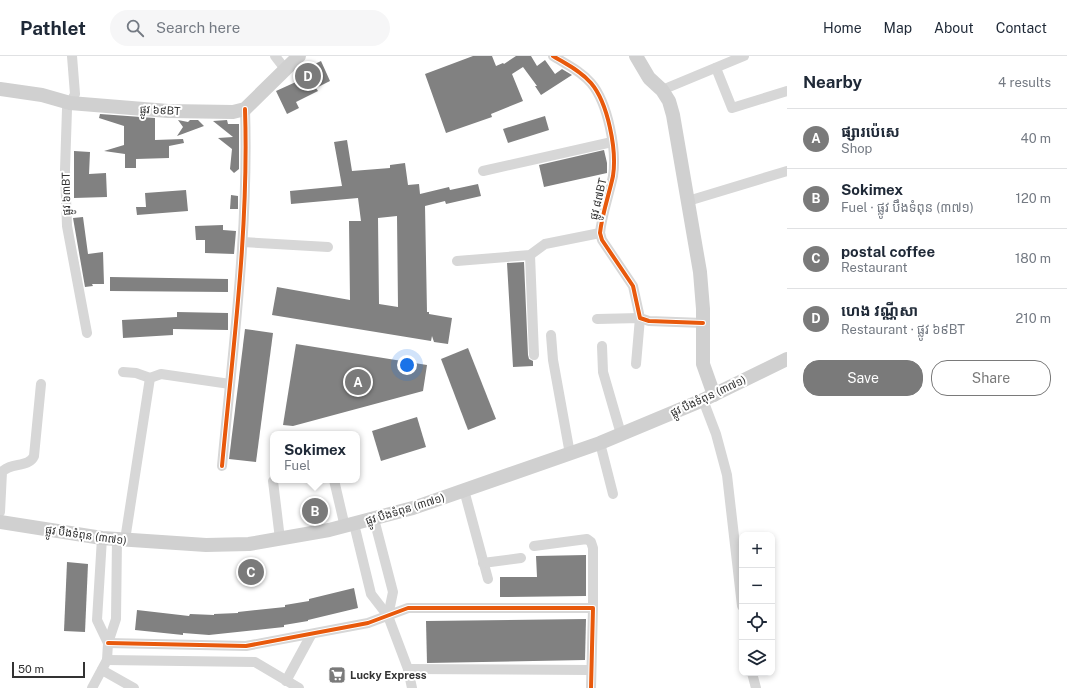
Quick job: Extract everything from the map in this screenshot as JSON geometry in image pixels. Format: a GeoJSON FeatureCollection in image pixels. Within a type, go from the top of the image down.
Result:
{"type":"FeatureCollection","features":[{"type":"Feature","properties":{"kind":"main road"},"geometry":{"type":"LineString","coordinates":[[245,110],[299,56]]}},
{"type":"Feature","properties":{"kind":"main road"},"geometry":{"type":"LineString","coordinates":[[636,56],[649,78],[662,90],[669,101],[672,115],[700,272],[703,322],[703,364],[709,397]]}},
{"type":"Feature","properties":{"kind":"main road","name":"ផ្លូវ ៦៩BT"},"geometry":{"type":"LineString","coordinates":[[0,89],[42,95],[70,103],[168,111],[233,112],[245,110]]}},
{"type":"Feature","properties":{"kind":"main road","name":"ផ្លូវ បឹងទំពុន (៣៧១)"},"geometry":{"type":"LineString","coordinates":[[0,522],[102,538],[206,545],[249,544],[350,526],[464,490],[600,443],[709,397],[787,359]]}},
{"type":"Feature","properties":{"kind":"street","name":"ផ្លូវ ៦៣BT"},"geometry":{"type":"LineString","coordinates":[[72,56],[75,94],[67,109],[65,142],[67,226],[87,333]]}},
{"type":"Feature","properties":{"kind":"street"},"geometry":{"type":"LineString","coordinates":[[276,56],[285,69]]}},
{"type":"Feature","properties":{"kind":"street","name":"ផ្លូវ ៨៧BT"},"geometry":{"type":"LineString","coordinates":[[553,56],[583,75],[594,88],[606,114],[612,142],[613,175],[600,233],[602,240],[633,286],[640,318],[636,364]]}},
{"type":"Feature","properties":{"kind":"street"},"geometry":{"type":"LineString","coordinates":[[662,90],[744,56]]}},
{"type":"Feature","properties":{"kind":"street"},"geometry":{"type":"LineString","coordinates":[[716,68],[732,108],[787,91]]}},
{"type":"Feature","properties":{"kind":"street"},"geometry":{"type":"LineString","coordinates":[[222,466],[243,242],[246,156],[245,110]]}},
{"type":"Feature","properties":{"kind":"street"},"geometry":{"type":"LineString","coordinates":[[483,171],[612,142]]}},
{"type":"Feature","properties":{"kind":"street"},"geometry":{"type":"LineString","coordinates":[[688,201],[787,171]]}},
{"type":"Feature","properties":{"kind":"street"},"geometry":{"type":"LineString","coordinates":[[457,260],[530,255],[545,244],[600,233]]}},
{"type":"Feature","properties":{"kind":"street"},"geometry":{"type":"LineString","coordinates":[[243,242],[328,247]]}},
{"type":"Feature","properties":{"kind":"street"},"geometry":{"type":"LineString","coordinates":[[530,255],[534,355]]}},
{"type":"Feature","properties":{"kind":"street"},"geometry":{"type":"LineString","coordinates":[[597,319],[640,318],[659,322],[703,322]]}},
{"type":"Feature","properties":{"kind":"street"},"geometry":{"type":"LineString","coordinates":[[551,335],[553,360],[570,454]]}},
{"type":"Feature","properties":{"kind":"street"},"geometry":{"type":"LineString","coordinates":[[602,346],[603,372],[621,434]]}},
{"type":"Feature","properties":{"kind":"street"},"geometry":{"type":"LineString","coordinates":[[123,372],[136,373],[150,378],[161,374],[230,384]]}},
{"type":"Feature","properties":{"kind":"street"},"geometry":{"type":"LineString","coordinates":[[92,688],[104,665],[108,643],[116,619],[121,540],[150,378]]}},
{"type":"Feature","properties":{"kind":"street"},"geometry":{"type":"LineString","coordinates":[[0,512],[2,472],[6,468],[29,462],[34,456],[41,384]]}},
{"type":"Feature","properties":{"kind":"street"},"geometry":{"type":"LineString","coordinates":[[709,397],[716,434],[727,475],[742,604]]}},
{"type":"Feature","properties":{"kind":"street"},"geometry":{"type":"LineString","coordinates":[[600,443],[613,494]]}},
{"type":"Feature","properties":{"kind":"street"},"geometry":{"type":"LineString","coordinates":[[273,483],[280,539]]}},
{"type":"Feature","properties":{"kind":"street"},"geometry":{"type":"LineString","coordinates":[[335,483],[371,594],[388,616],[408,669],[412,688]]}},
{"type":"Feature","properties":{"kind":"street"},"geometry":{"type":"LineString","coordinates":[[464,490],[488,580]]}},
{"type":"Feature","properties":{"kind":"street"},"geometry":{"type":"LineString","coordinates":[[374,519],[393,592],[388,616]]}},
{"type":"Feature","properties":{"kind":"street"},"geometry":{"type":"LineString","coordinates":[[102,538],[97,620],[108,643]]}},
{"type":"Feature","properties":{"kind":"street"},"geometry":{"type":"LineString","coordinates":[[534,546],[587,539],[591,542],[593,548],[593,608],[590,670],[591,688]]}},
{"type":"Feature","properties":{"kind":"street"},"geometry":{"type":"LineString","coordinates":[[483,564],[521,558]]}},
{"type":"Feature","properties":{"kind":"street"},"geometry":{"type":"LineString","coordinates":[[108,643],[246,646],[311,635],[368,623],[408,608],[593,608]]}},
{"type":"Feature","properties":{"kind":"street"},"geometry":{"type":"LineString","coordinates":[[286,681],[311,635]]}},
{"type":"Feature","properties":{"kind":"street"},"geometry":{"type":"LineString","coordinates":[[104,665],[254,662],[299,688]]}},
{"type":"Feature","properties":{"kind":"street"},"geometry":{"type":"LineString","coordinates":[[104,665],[134,688]]}},
{"type":"Feature","properties":{"kind":"street"},"geometry":{"type":"LineString","coordinates":[[408,669],[590,670]]}},
{"type":"Feature","properties":{"kind":"street"},"geometry":{"type":"LineString","coordinates":[[753,676],[756,688]]}},
{"type":"Feature","properties":{"kind":"building"},"geometry":{"type":"Polygon","coordinates":[[[473,56],[492,56],[496,66],[503,63],[504,64],[516,56],[531,56],[537,66],[545,60],[555,74],[562,69],[572,75],[541,95],[535,86],[537,86],[523,67],[512,74],[523,101],[491,114],[492,117],[446,133],[425,74],[473,56]]]}},
{"type":"Feature","properties":{"kind":"building"},"geometry":{"type":"Polygon","coordinates":[[[321,61],[330,81],[316,88],[318,91],[296,102],[299,108],[287,114],[276,91],[298,81],[294,74],[321,61]]]}},
{"type":"Feature","properties":{"kind":"building"},"geometry":{"type":"Polygon","coordinates":[[[100,114],[155,118],[155,140],[183,139],[184,143],[169,146],[169,158],[136,159],[136,168],[125,168],[125,154],[104,151],[124,145],[124,126],[99,118],[100,114]]]}},
{"type":"Feature","properties":{"kind":"building"},"geometry":{"type":"Polygon","coordinates":[[[545,116],[549,130],[508,143],[503,129],[545,116]]]}},
{"type":"Feature","properties":{"kind":"building"},"geometry":{"type":"Polygon","coordinates":[[[178,120],[188,122],[190,120],[198,120],[204,126],[177,136],[183,127],[178,120]]]}},
{"type":"Feature","properties":{"kind":"building"},"geometry":{"type":"Polygon","coordinates":[[[227,120],[228,124],[239,124],[239,169],[234,173],[230,169],[232,149],[218,138],[233,137],[213,121],[227,120]]]}},
{"type":"Feature","properties":{"kind":"building"},"geometry":{"type":"Polygon","coordinates":[[[347,140],[352,171],[390,168],[390,165],[405,163],[408,185],[419,184],[420,194],[449,187],[450,190],[478,184],[481,196],[446,204],[445,201],[425,206],[427,312],[429,312],[429,314],[452,318],[448,344],[434,342],[432,336],[431,341],[272,315],[277,287],[350,300],[349,221],[361,221],[358,198],[291,204],[290,191],[342,186],[334,142],[347,140]],[[397,216],[378,218],[379,304],[398,307],[397,216]]]}},
{"type":"Feature","properties":{"kind":"building"},"geometry":{"type":"Polygon","coordinates":[[[604,150],[607,163],[607,173],[544,187],[539,165],[604,150]]]}},
{"type":"Feature","properties":{"kind":"building"},"geometry":{"type":"Polygon","coordinates":[[[74,151],[90,152],[89,174],[106,173],[107,197],[74,198],[74,151]]]}},
{"type":"Feature","properties":{"kind":"building"},"geometry":{"type":"Polygon","coordinates":[[[186,190],[188,211],[137,215],[136,207],[146,207],[145,193],[186,190]]]}},
{"type":"Feature","properties":{"kind":"building"},"geometry":{"type":"Polygon","coordinates":[[[231,195],[238,196],[238,209],[230,209],[231,195]]]}},
{"type":"Feature","properties":{"kind":"building"},"geometry":{"type":"Polygon","coordinates":[[[83,217],[88,254],[103,252],[104,284],[92,284],[93,286],[85,287],[73,218],[83,217]]]}},
{"type":"Feature","properties":{"kind":"building"},"geometry":{"type":"Polygon","coordinates":[[[223,225],[223,230],[236,231],[234,254],[205,253],[205,240],[196,240],[195,226],[223,225]]]}},
{"type":"Feature","properties":{"kind":"building"},"geometry":{"type":"Polygon","coordinates":[[[524,262],[528,355],[529,359],[533,361],[533,366],[513,367],[507,263],[524,262]]]}},
{"type":"Feature","properties":{"kind":"building"},"geometry":{"type":"Polygon","coordinates":[[[110,277],[228,279],[228,292],[110,291],[110,277]]]}},
{"type":"Feature","properties":{"kind":"building"},"geometry":{"type":"Polygon","coordinates":[[[177,312],[228,313],[228,330],[173,329],[173,335],[123,338],[122,320],[177,317],[177,312]]]}},
{"type":"Feature","properties":{"kind":"building"},"geometry":{"type":"Polygon","coordinates":[[[245,329],[273,333],[256,462],[229,459],[245,329]]]}},
{"type":"Feature","properties":{"kind":"building"},"geometry":{"type":"Polygon","coordinates":[[[296,344],[427,365],[423,391],[293,426],[283,425],[296,344]]]}},
{"type":"Feature","properties":{"kind":"building"},"geometry":{"type":"Polygon","coordinates":[[[468,348],[496,419],[468,430],[441,359],[468,348]]]}},
{"type":"Feature","properties":{"kind":"building"},"geometry":{"type":"Polygon","coordinates":[[[417,417],[426,447],[381,461],[372,431],[417,417]]]}},
{"type":"Feature","properties":{"kind":"building"},"geometry":{"type":"Polygon","coordinates":[[[320,501],[322,512],[304,516],[302,505],[320,501]]]}},
{"type":"Feature","properties":{"kind":"building"},"geometry":{"type":"Polygon","coordinates":[[[586,555],[586,596],[500,597],[500,577],[537,577],[536,556],[586,555]]]}},
{"type":"Feature","properties":{"kind":"building"},"geometry":{"type":"Polygon","coordinates":[[[67,562],[88,564],[85,632],[64,631],[67,562]]]}},
{"type":"Feature","properties":{"kind":"building"},"geometry":{"type":"Polygon","coordinates":[[[354,588],[358,608],[308,621],[284,625],[284,627],[209,635],[183,633],[183,635],[135,630],[137,610],[189,616],[190,614],[214,615],[238,613],[285,607],[285,605],[309,601],[309,599],[354,588]]]}},
{"type":"Feature","properties":{"kind":"building"},"geometry":{"type":"Polygon","coordinates":[[[586,619],[585,660],[427,663],[426,621],[586,619]]]}},
{"type":"Feature","properties":{"kind":"cycle path"},"geometry":{"type":"LineString","coordinates":[[553,56],[578,71],[591,83],[602,102],[606,114],[610,127],[614,153],[614,165],[613,176],[600,233],[602,240],[633,286],[640,318],[649,321],[703,323]]}},
{"type":"Feature","properties":{"kind":"cycle path"},"geometry":{"type":"LineString","coordinates":[[222,466],[239,288],[245,199],[245,109]]}},
{"type":"Feature","properties":{"kind":"cycle path"},"geometry":{"type":"LineString","coordinates":[[108,643],[246,646],[368,623],[408,608],[593,608],[591,688]]}},
{"type":"Feature","properties":{"kind":"place","name":"ហេង វណ្ណីសា"},"geometry":{"type":"Point","coordinates":[308,76]}},
{"type":"Feature","properties":{"kind":"place","name":"ផ្សារប៉េសេ"},"geometry":{"type":"Point","coordinates":[358,382]}},
{"type":"Feature","properties":{"kind":"place","name":"Sokimex"},"geometry":{"type":"Point","coordinates":[315,511]}},
{"type":"Feature","properties":{"kind":"place","name":"postal coffee"},"geometry":{"type":"Point","coordinates":[251,572]}},
{"type":"Feature","properties":{"kind":"place","name":"Lucky Express"},"geometry":{"type":"Point","coordinates":[337,675]}}]}
